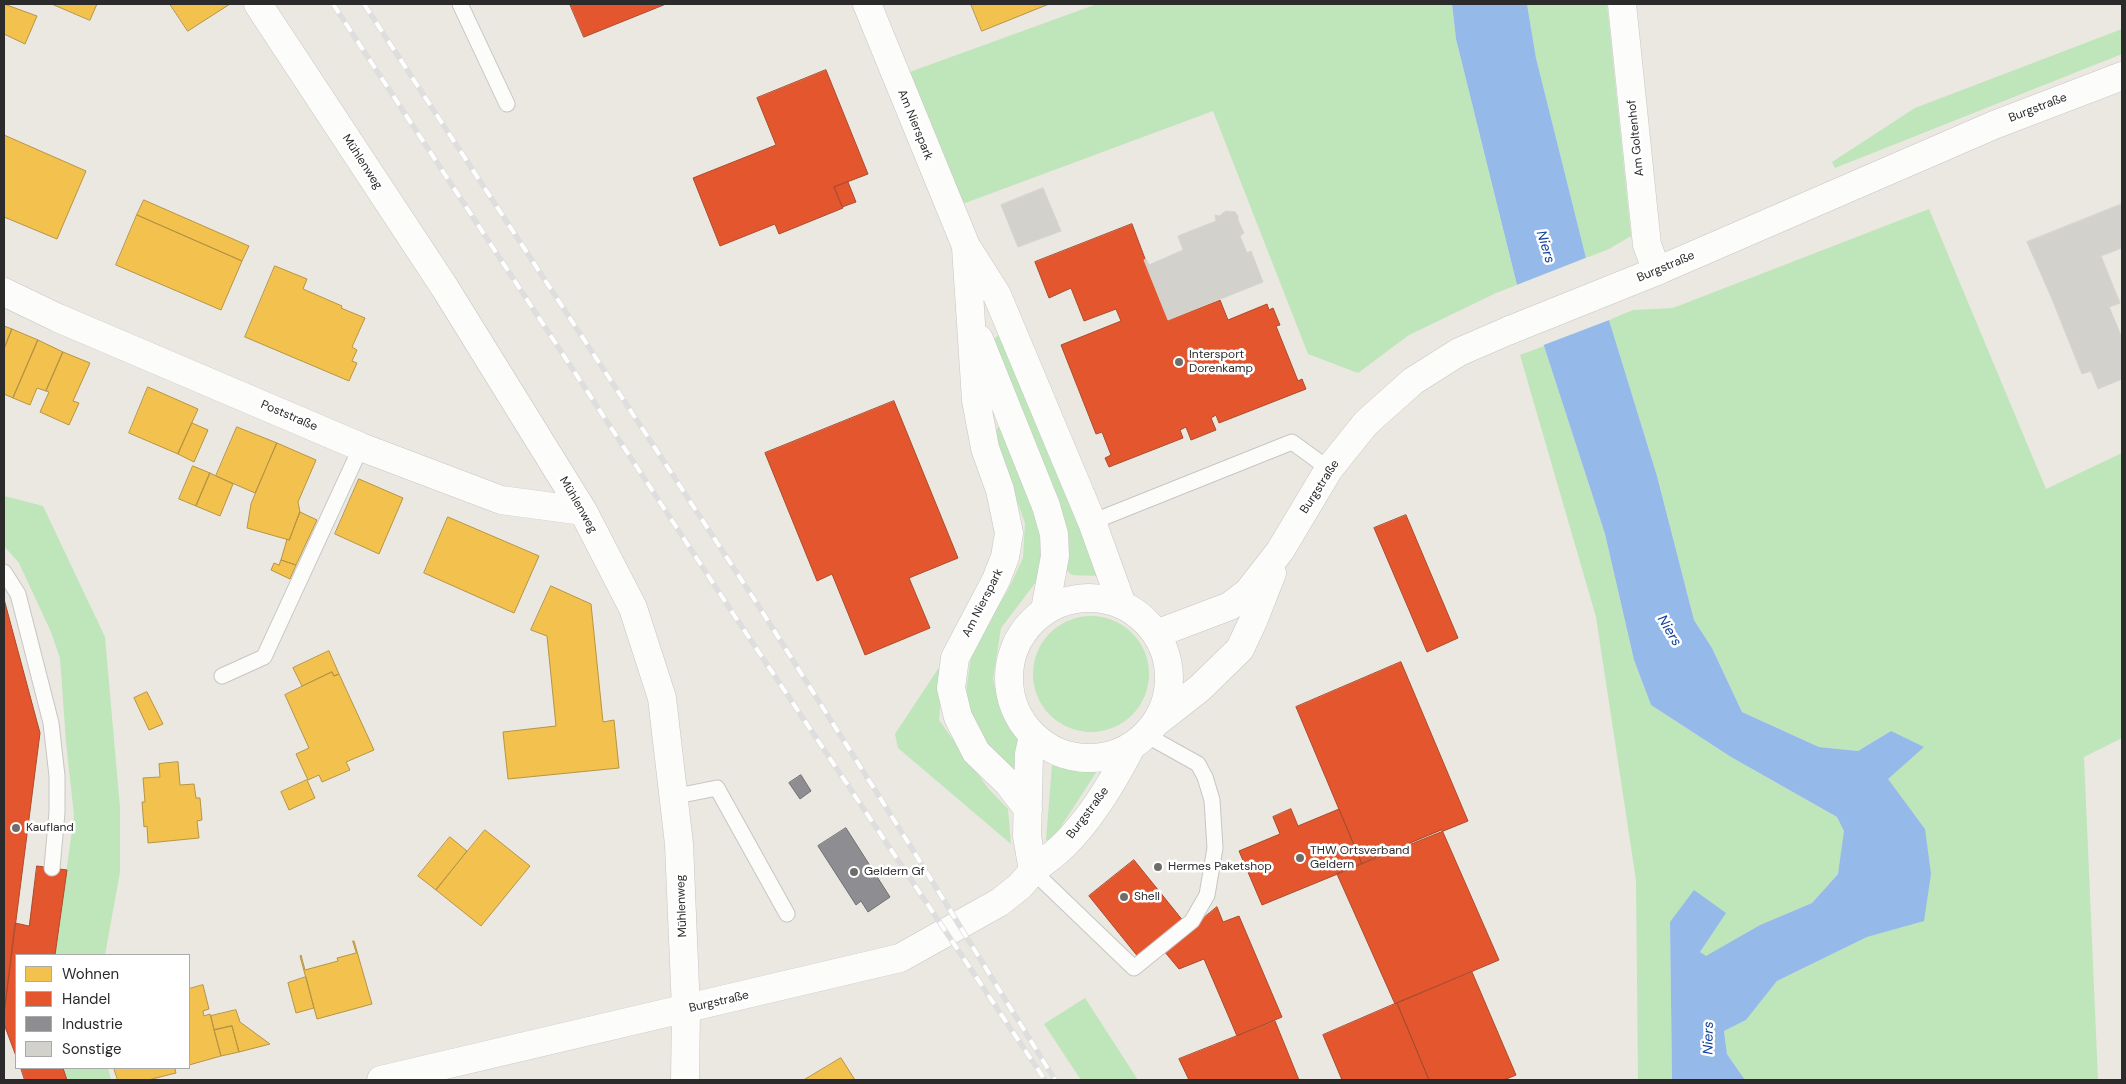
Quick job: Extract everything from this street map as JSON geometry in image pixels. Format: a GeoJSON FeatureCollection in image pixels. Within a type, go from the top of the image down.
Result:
{"type":"FeatureCollection","features":[{"type":"Feature","properties":{"kind":"street","name":"Mühlenweg"},"geometry":{"type":"LineString","coordinates":[[258,4],[445,288],[583,511],[633,608],[662,698],[672,797],[679,844],[686,1010],[685,1080]]}},
{"type":"Feature","properties":{"kind":"street","name":"Am Nierspark"},"geometry":{"type":"LineString","coordinates":[[867,4],[966,246],[997,295],[1092,522],[1122,604]]}},
{"type":"Feature","properties":{"kind":"street","name":"Am Goltenhof"},"geometry":{"type":"LineString","coordinates":[[1622,4],[1647,245],[1656,271]]}},
{"type":"Feature","properties":{"kind":"street","name":"Burgstraße"},"geometry":{"type":"LineString","coordinates":[[1156,634],[1230,606],[1248,592],[1280,551],[1329,468],[1366,424],[1413,381],[1458,352],[1624,285],[1994,125],[2122,76]]}},
{"type":"Feature","properties":{"kind":"street","name":"Am Nierspark"},"geometry":{"type":"LineString","coordinates":[[966,246],[976,400],[985,448],[1000,490],[1009,533],[1006,557],[955,658],[951,688],[958,717],[976,752],[1008,783],[1028,809]]}},
{"type":"Feature","properties":{"kind":"street","name":"Poststraße"},"geometry":{"type":"LineString","coordinates":[[4,292],[58,318],[361,447],[501,500],[583,511]]}},
{"type":"Feature","properties":{"kind":"street","name":"Am Nierspark"},"geometry":{"type":"LineString","coordinates":[[969,315],[1046,506],[1054,534],[1055,556],[1046,610]]}},
{"type":"Feature","properties":{"kind":"street","name":"Burgstraße"},"geometry":{"type":"LineString","coordinates":[[381,1080],[686,1010],[900,958],[1000,902],[1020,886],[1033,871],[1064,846],[1090,813],[1145,734],[1167,700],[1169,677],[1166,654],[1156,634],[1141,617],[1122,604],[1097,598],[1070,600],[1046,610],[1027,626],[1014,646],[1008,671],[1009,695],[1018,718],[1033,737],[1055,752],[1080,758],[1107,757],[1145,734],[1200,688],[1240,649],[1280,551]]}},
{"type":"Feature","properties":{"kind":"street"},"geometry":{"type":"LineString","coordinates":[[1033,737],[1029,754],[1027,836],[1033,871]]}},
{"type":"Feature","properties":{"kind":"lane"},"geometry":{"type":"LineString","coordinates":[[460,4],[507,104]]}},
{"type":"Feature","properties":{"kind":"lane"},"geometry":{"type":"LineString","coordinates":[[1092,522],[1292,442],[1329,468]]}},
{"type":"Feature","properties":{"kind":"lane"},"geometry":{"type":"LineString","coordinates":[[222,676],[264,657],[361,447]]}},
{"type":"Feature","properties":{"kind":"lane"},"geometry":{"type":"LineString","coordinates":[[4,572],[18,594],[51,723],[56,767],[57,812],[52,868]]}},
{"type":"Feature","properties":{"kind":"lane"},"geometry":{"type":"LineString","coordinates":[[1033,871],[1134,968],[1192,921],[1207,895],[1214,858],[1212,800],[1205,777],[1198,764],[1145,734]]}},
{"type":"Feature","properties":{"kind":"lane"},"geometry":{"type":"LineString","coordinates":[[672,797],[717,788],[787,914]]}},
{"type":"Feature","properties":{"kind":"green space"},"geometry":{"type":"Polygon","coordinates":[[[1097,4],[1452,4],[1456,39],[1517,285],[1496,293],[1409,335],[1358,373],[1308,354],[1213,111],[949,209],[896,77],[1097,4]]]}},
{"type":"Feature","properties":{"kind":"green space"},"geometry":{"type":"Polygon","coordinates":[[[1527,4],[1607,4],[1631,236],[1609,249],[1586,258],[1536,58],[1527,4]]]}},
{"type":"Feature","properties":{"kind":"green space"},"geometry":{"type":"Polygon","coordinates":[[[2122,29],[2122,54],[1835,168],[1832,162],[1915,108],[2122,29]]]}},
{"type":"Feature","properties":{"kind":"green space"},"geometry":{"type":"Polygon","coordinates":[[[1929,209],[2046,489],[2122,453],[2122,738],[2084,757],[2098,1080],[1745,1080],[1727,1054],[1724,1031],[1746,1020],[1777,981],[1867,937],[1924,920],[1925,829],[1887,779],[1891,731],[1858,751],[1819,747],[1742,712],[1712,648],[1694,620],[1657,476],[1609,320],[1633,310],[1673,308],[1929,209]]]}},
{"type":"Feature","properties":{"kind":"green space"},"geometry":{"type":"Polygon","coordinates":[[[998,335],[1008,336],[1100,576],[1072,575],[1062,566],[992,342],[998,335]]]}},
{"type":"Feature","properties":{"kind":"green space"},"geometry":{"type":"Polygon","coordinates":[[[1544,346],[1605,534],[1634,660],[1651,705],[1731,757],[1837,817],[1845,831],[1838,874],[1812,903],[1760,925],[1706,957],[1700,952],[1725,913],[1670,922],[1672,1080],[1638,1080],[1636,880],[1596,617],[1520,355],[1544,346]]]}},
{"type":"Feature","properties":{"kind":"green space"},"geometry":{"type":"Polygon","coordinates":[[[998,427],[1008,433],[1047,550],[1036,582],[1001,628],[993,679],[1002,715],[1022,741],[1014,776],[976,732],[966,692],[972,649],[1008,590],[1023,558],[1025,523],[993,436],[998,427]]]}},
{"type":"Feature","properties":{"kind":"green space"},"geometry":{"type":"Polygon","coordinates":[[[4,496],[43,506],[105,637],[120,808],[120,872],[105,954],[55,954],[74,815],[60,658],[51,632],[19,563],[4,546],[4,496]]]}},
{"type":"Feature","properties":{"kind":"green space"},"geometry":{"type":"Polygon","coordinates":[[[1091,616],[1113,620],[1132,633],[1145,652],[1149,674],[1145,696],[1132,715],[1113,728],[1091,732],[1069,728],[1050,715],[1037,696],[1033,674],[1037,652],[1050,633],[1069,620],[1091,616]]]}},
{"type":"Feature","properties":{"kind":"green space"},"geometry":{"type":"Polygon","coordinates":[[[944,660],[939,720],[988,788],[1008,809],[1011,844],[898,748],[895,734],[944,660]]]}},
{"type":"Feature","properties":{"kind":"green space"},"geometry":{"type":"Polygon","coordinates":[[[1052,765],[1097,771],[1051,842],[1046,840],[1052,765]]]}},
{"type":"Feature","properties":{"kind":"green space"},"geometry":{"type":"Polygon","coordinates":[[[1085,998],[1138,1080],[1081,1080],[1044,1024],[1085,998]]]}},
{"type":"Feature","properties":{"kind":"green space"},"geometry":{"type":"Polygon","coordinates":[[[63,1069],[108,1069],[111,1080],[67,1080],[63,1069]]]}},
{"type":"Feature","properties":{"kind":"water","name":"Niers"},"geometry":{"type":"Polygon","coordinates":[[[1452,4],[1527,4],[1536,58],[1586,258],[1609,320],[1657,476],[1694,620],[1712,648],[1742,712],[1819,747],[1858,751],[1891,731],[1924,747],[1888,779],[1925,829],[1931,874],[1924,921],[1867,937],[1777,981],[1746,1020],[1724,1031],[1727,1054],[1745,1080],[1672,1080],[1670,922],[1694,890],[1726,913],[1700,952],[1706,956],[1760,925],[1812,903],[1838,874],[1844,831],[1837,817],[1731,757],[1651,705],[1634,660],[1605,534],[1544,346],[1517,285],[1456,39],[1452,4]]]}},
{"type":"Feature","properties":{"kind":"pier"},"geometry":{"type":"Polygon","coordinates":[[[1588,257],[1612,319],[1541,346],[1514,286],[1588,257]]]}},
{"type":"Feature","properties":{"kind":"building: Wohnen"},"geometry":{"type":"Polygon","coordinates":[[[4,4],[37,16],[25,44],[4,34],[4,4]]]}},
{"type":"Feature","properties":{"kind":"building: Wohnen"},"geometry":{"type":"Polygon","coordinates":[[[52,4],[97,4],[90,20],[52,4]]]}},
{"type":"Feature","properties":{"kind":"building: Wohnen"},"geometry":{"type":"Polygon","coordinates":[[[170,4],[230,4],[188,31],[170,4]]]}},
{"type":"Feature","properties":{"kind":"building: Wohnen"},"geometry":{"type":"Polygon","coordinates":[[[971,4],[1049,4],[982,31],[971,4]]]}},
{"type":"Feature","properties":{"kind":"building: Wohnen"},"geometry":{"type":"Polygon","coordinates":[[[4,135],[86,171],[57,239],[4,217],[4,135]]]}},
{"type":"Feature","properties":{"kind":"building: Wohnen"},"geometry":{"type":"Polygon","coordinates":[[[144,200],[249,246],[242,261],[137,215],[144,200]]]}},
{"type":"Feature","properties":{"kind":"building: Wohnen"},"geometry":{"type":"Polygon","coordinates":[[[137,215],[242,261],[221,310],[116,265],[137,215]]]}},
{"type":"Feature","properties":{"kind":"building: Wohnen"},"geometry":{"type":"Polygon","coordinates":[[[275,266],[307,279],[303,289],[365,318],[352,347],[357,350],[352,361],[357,363],[349,381],[245,337],[275,266]]]}},
{"type":"Feature","properties":{"kind":"building: Wohnen"},"geometry":{"type":"Polygon","coordinates":[[[4,326],[12,329],[4,349],[4,326]]]}},
{"type":"Feature","properties":{"kind":"building: Wohnen"},"geometry":{"type":"Polygon","coordinates":[[[12,329],[38,340],[13,398],[4,394],[4,349],[12,329]]]}},
{"type":"Feature","properties":{"kind":"building: Wohnen"},"geometry":{"type":"Polygon","coordinates":[[[38,340],[63,352],[46,391],[37,388],[30,405],[13,398],[38,340]]]}},
{"type":"Feature","properties":{"kind":"building: Wohnen"},"geometry":{"type":"Polygon","coordinates":[[[63,352],[90,363],[73,401],[79,403],[69,425],[40,412],[49,392],[46,391],[63,352]]]}},
{"type":"Feature","properties":{"kind":"building: Wohnen"},"geometry":{"type":"Polygon","coordinates":[[[148,387],[198,409],[178,454],[129,433],[148,387]]]}},
{"type":"Feature","properties":{"kind":"building: Wohnen"},"geometry":{"type":"Polygon","coordinates":[[[192,423],[208,430],[194,462],[178,454],[192,423]]]}},
{"type":"Feature","properties":{"kind":"building: Wohnen"},"geometry":{"type":"Polygon","coordinates":[[[237,427],[277,443],[255,493],[216,476],[237,427]]]}},
{"type":"Feature","properties":{"kind":"building: Wohnen"},"geometry":{"type":"Polygon","coordinates":[[[277,443],[316,460],[298,502],[300,512],[289,540],[247,528],[251,504],[277,443]]]}},
{"type":"Feature","properties":{"kind":"building: Wohnen"},"geometry":{"type":"Polygon","coordinates":[[[193,466],[210,473],[196,506],[179,499],[193,466]]]}},
{"type":"Feature","properties":{"kind":"building: Wohnen"},"geometry":{"type":"Polygon","coordinates":[[[210,473],[233,484],[220,516],[196,506],[210,473]]]}},
{"type":"Feature","properties":{"kind":"building: Wohnen"},"geometry":{"type":"Polygon","coordinates":[[[359,479],[403,498],[379,554],[335,534],[359,479]]]}},
{"type":"Feature","properties":{"kind":"building: Wohnen"},"geometry":{"type":"Polygon","coordinates":[[[300,512],[317,520],[296,565],[281,560],[287,539],[289,540],[300,512]]]}},
{"type":"Feature","properties":{"kind":"building: Wohnen"},"geometry":{"type":"Polygon","coordinates":[[[448,517],[539,556],[514,613],[424,573],[448,517]]]}},
{"type":"Feature","properties":{"kind":"building: Wohnen"},"geometry":{"type":"Polygon","coordinates":[[[281,560],[296,565],[290,579],[271,570],[274,563],[279,565],[281,560]]]}},
{"type":"Feature","properties":{"kind":"building: Wohnen"},"geometry":{"type":"Polygon","coordinates":[[[551,586],[591,604],[603,722],[614,720],[619,768],[508,779],[503,732],[556,726],[547,636],[531,630],[551,586]]]}},
{"type":"Feature","properties":{"kind":"building: Wohnen"},"geometry":{"type":"Polygon","coordinates":[[[329,651],[339,674],[334,676],[332,672],[302,686],[293,668],[329,651]]]}},
{"type":"Feature","properties":{"kind":"building: Wohnen"},"geometry":{"type":"Polygon","coordinates":[[[332,672],[334,676],[339,674],[374,750],[346,762],[350,770],[322,782],[319,775],[308,780],[296,754],[309,748],[285,695],[332,672]]]}},
{"type":"Feature","properties":{"kind":"building: Wohnen"},"geometry":{"type":"Polygon","coordinates":[[[147,692],[163,724],[149,730],[134,698],[147,692]]]}},
{"type":"Feature","properties":{"kind":"building: Wohnen"},"geometry":{"type":"Polygon","coordinates":[[[178,762],[180,785],[194,784],[196,798],[200,798],[202,820],[197,821],[199,838],[148,843],[147,826],[144,827],[142,802],[145,802],[143,778],[160,777],[159,764],[178,762]]]}},
{"type":"Feature","properties":{"kind":"building: Wohnen"},"geometry":{"type":"Polygon","coordinates":[[[307,780],[315,798],[289,810],[281,792],[307,780]]]}},
{"type":"Feature","properties":{"kind":"building: Wohnen"},"geometry":{"type":"Polygon","coordinates":[[[485,830],[530,866],[481,926],[436,890],[485,830]]]}},
{"type":"Feature","properties":{"kind":"building: Wohnen"},"geometry":{"type":"Polygon","coordinates":[[[450,837],[467,851],[436,890],[418,876],[450,837]]]}},
{"type":"Feature","properties":{"kind":"building: Wohnen"},"geometry":{"type":"Polygon","coordinates":[[[353,941],[372,1004],[317,1019],[300,956],[305,970],[338,961],[337,958],[356,953],[353,941]]]}},
{"type":"Feature","properties":{"kind":"building: Wohnen"},"geometry":{"type":"Polygon","coordinates":[[[306,977],[314,1008],[296,1013],[288,983],[306,977]]]}},
{"type":"Feature","properties":{"kind":"building: Wohnen"},"geometry":{"type":"Polygon","coordinates":[[[203,985],[209,1009],[203,1011],[204,1016],[210,1014],[221,1056],[190,1065],[190,989],[203,985]]]}},
{"type":"Feature","properties":{"kind":"building: Wohnen"},"geometry":{"type":"Polygon","coordinates":[[[236,1010],[240,1022],[270,1044],[239,1052],[232,1026],[214,1030],[211,1016],[236,1010]]]}},
{"type":"Feature","properties":{"kind":"building: Wohnen"},"geometry":{"type":"Polygon","coordinates":[[[232,1026],[239,1052],[221,1056],[214,1030],[232,1026]]]}},
{"type":"Feature","properties":{"kind":"building: Wohnen"},"geometry":{"type":"Polygon","coordinates":[[[841,1058],[855,1080],[804,1080],[841,1058]]]}},
{"type":"Feature","properties":{"kind":"building: Wohnen"},"geometry":{"type":"Polygon","coordinates":[[[114,1069],[175,1069],[176,1073],[148,1080],[118,1080],[114,1069]]]}},
{"type":"Feature","properties":{"kind":"building: Handel"},"geometry":{"type":"Polygon","coordinates":[[[570,4],[666,4],[584,37],[570,4]]]}},
{"type":"Feature","properties":{"kind":"building: Handel"},"geometry":{"type":"Polygon","coordinates":[[[826,70],[868,174],[834,187],[843,208],[779,234],[775,224],[720,246],[693,178],[776,145],[757,98],[826,70]]]}},
{"type":"Feature","properties":{"kind":"building: Handel"},"geometry":{"type":"Polygon","coordinates":[[[848,182],[856,202],[842,207],[834,187],[848,182]]]}},
{"type":"Feature","properties":{"kind":"building: Handel","name":"Intersport Dorenkamp"},"geometry":{"type":"Polygon","coordinates":[[[1132,224],[1168,320],[1220,300],[1228,320],[1267,304],[1269,310],[1273,308],[1280,325],[1276,326],[1298,381],[1302,379],[1306,389],[1219,423],[1216,415],[1211,418],[1216,430],[1191,440],[1186,427],[1180,430],[1183,438],[1109,467],[1105,458],[1111,455],[1102,432],[1096,434],[1061,345],[1121,321],[1116,309],[1084,321],[1071,288],[1049,298],[1035,262],[1132,224]]]}},
{"type":"Feature","properties":{"kind":"building: Handel"},"geometry":{"type":"Polygon","coordinates":[[[894,401],[958,558],[909,578],[930,628],[865,655],[832,574],[817,581],[765,453],[894,401]]]}},
{"type":"Feature","properties":{"kind":"building: Handel"},"geometry":{"type":"Polygon","coordinates":[[[1406,515],[1458,638],[1427,652],[1374,528],[1406,515]]]}},
{"type":"Feature","properties":{"kind":"building: Handel","name":"Kaufland"},"geometry":{"type":"Polygon","coordinates":[[[4,599],[40,733],[4,1014],[4,599]]]}},
{"type":"Feature","properties":{"kind":"building: Handel"},"geometry":{"type":"Polygon","coordinates":[[[1401,662],[1468,821],[1362,864],[1296,707],[1401,662]]]}},
{"type":"Feature","properties":{"kind":"building: Handel","name":"THW Ortsverband Geldern"},"geometry":{"type":"Polygon","coordinates":[[[1291,809],[1298,826],[1339,809],[1362,864],[1262,905],[1239,851],[1280,834],[1273,817],[1291,809]]]}},
{"type":"Feature","properties":{"kind":"building: Handel"},"geometry":{"type":"Polygon","coordinates":[[[1442,830],[1499,960],[1395,1004],[1337,874],[1442,830]]]}},
{"type":"Feature","properties":{"kind":"building: Handel"},"geometry":{"type":"Polygon","coordinates":[[[1134,860],[1184,922],[1139,958],[1089,896],[1134,860]]]}},
{"type":"Feature","properties":{"kind":"building: Handel"},"geometry":{"type":"Polygon","coordinates":[[[37,866],[67,870],[55,954],[15,954],[15,1053],[4,1024],[4,1014],[15,923],[29,926],[37,866]]]}},
{"type":"Feature","properties":{"kind":"building: Handel"},"geometry":{"type":"Polygon","coordinates":[[[1217,907],[1223,922],[1239,916],[1282,1017],[1237,1036],[1204,959],[1179,969],[1164,951],[1217,907]]]}},
{"type":"Feature","properties":{"kind":"building: Handel"},"geometry":{"type":"Polygon","coordinates":[[[1472,972],[1516,1075],[1504,1080],[1429,1080],[1397,1003],[1472,972]]]}},
{"type":"Feature","properties":{"kind":"building: Handel"},"geometry":{"type":"Polygon","coordinates":[[[1397,1003],[1429,1080],[1342,1080],[1323,1035],[1397,1003]]]}},
{"type":"Feature","properties":{"kind":"building: Handel"},"geometry":{"type":"Polygon","coordinates":[[[1275,1021],[1299,1080],[1189,1080],[1179,1059],[1275,1021]]]}},
{"type":"Feature","properties":{"kind":"building: Handel"},"geometry":{"type":"Polygon","coordinates":[[[21,1069],[63,1069],[67,1080],[25,1080],[21,1069]]]}},
{"type":"Feature","properties":{"kind":"building: Industrie"},"geometry":{"type":"Polygon","coordinates":[[[801,775],[811,791],[800,799],[789,783],[801,775]]]}},
{"type":"Feature","properties":{"kind":"building: Industrie","name":"Geldern Gf"},"geometry":{"type":"Polygon","coordinates":[[[846,828],[890,897],[868,912],[861,901],[856,905],[818,846],[846,828]]]}},
{"type":"Feature","properties":{"kind":"building: Sonstige"},"geometry":{"type":"Polygon","coordinates":[[[1043,188],[1061,231],[1018,247],[1001,205],[1043,188]]]}},
{"type":"Feature","properties":{"kind":"building: Sonstige"},"geometry":{"type":"Polygon","coordinates":[[[2122,204],[2122,248],[2090,260],[2098,280],[2052,299],[2027,242],[2122,204]]]}},
{"type":"Feature","properties":{"kind":"building: Sonstige"},"geometry":{"type":"Polygon","coordinates":[[[1226,211],[1235,212],[1238,216],[1244,233],[1240,236],[1247,253],[1251,251],[1263,282],[1168,320],[1144,260],[1146,259],[1149,265],[1183,250],[1178,236],[1216,221],[1215,215],[1219,216],[1226,211]]]}},
{"type":"Feature","properties":{"kind":"building: Sonstige"},"geometry":{"type":"Polygon","coordinates":[[[2101,256],[2120,303],[2109,307],[2090,260],[2101,256]]]}},
{"type":"Feature","properties":{"kind":"building: Sonstige"},"geometry":{"type":"Polygon","coordinates":[[[2098,280],[2122,338],[2122,379],[2098,389],[2091,371],[2082,374],[2052,299],[2098,280]]]}},
{"type":"Feature","properties":{"kind":"railway"},"geometry":{"type":"LineString","coordinates":[[333,4],[734,615],[1045,1080]]}},
{"type":"Feature","properties":{"kind":"railway"},"geometry":{"type":"LineString","coordinates":[[364,4],[756,602],[1055,1080]]}},
{"type":"Feature","properties":{"kind":"place","name":"Intersport Dorenkamp"},"geometry":{"type":"Point","coordinates":[1179,362]}},
{"type":"Feature","properties":{"kind":"place","name":"Kaufland"},"geometry":{"type":"Point","coordinates":[16,828]}},
{"type":"Feature","properties":{"kind":"place","name":"THW Ortsverband Geldern"},"geometry":{"type":"Point","coordinates":[1300,858]}},
{"type":"Feature","properties":{"kind":"place","name":"Hermes Paketshop"},"geometry":{"type":"Point","coordinates":[1158,867]}},
{"type":"Feature","properties":{"kind":"place","name":"Geldern Gf"},"geometry":{"type":"Point","coordinates":[854,872]}},
{"type":"Feature","properties":{"kind":"place","name":"Shell"},"geometry":{"type":"Point","coordinates":[1124,897]}}]}
